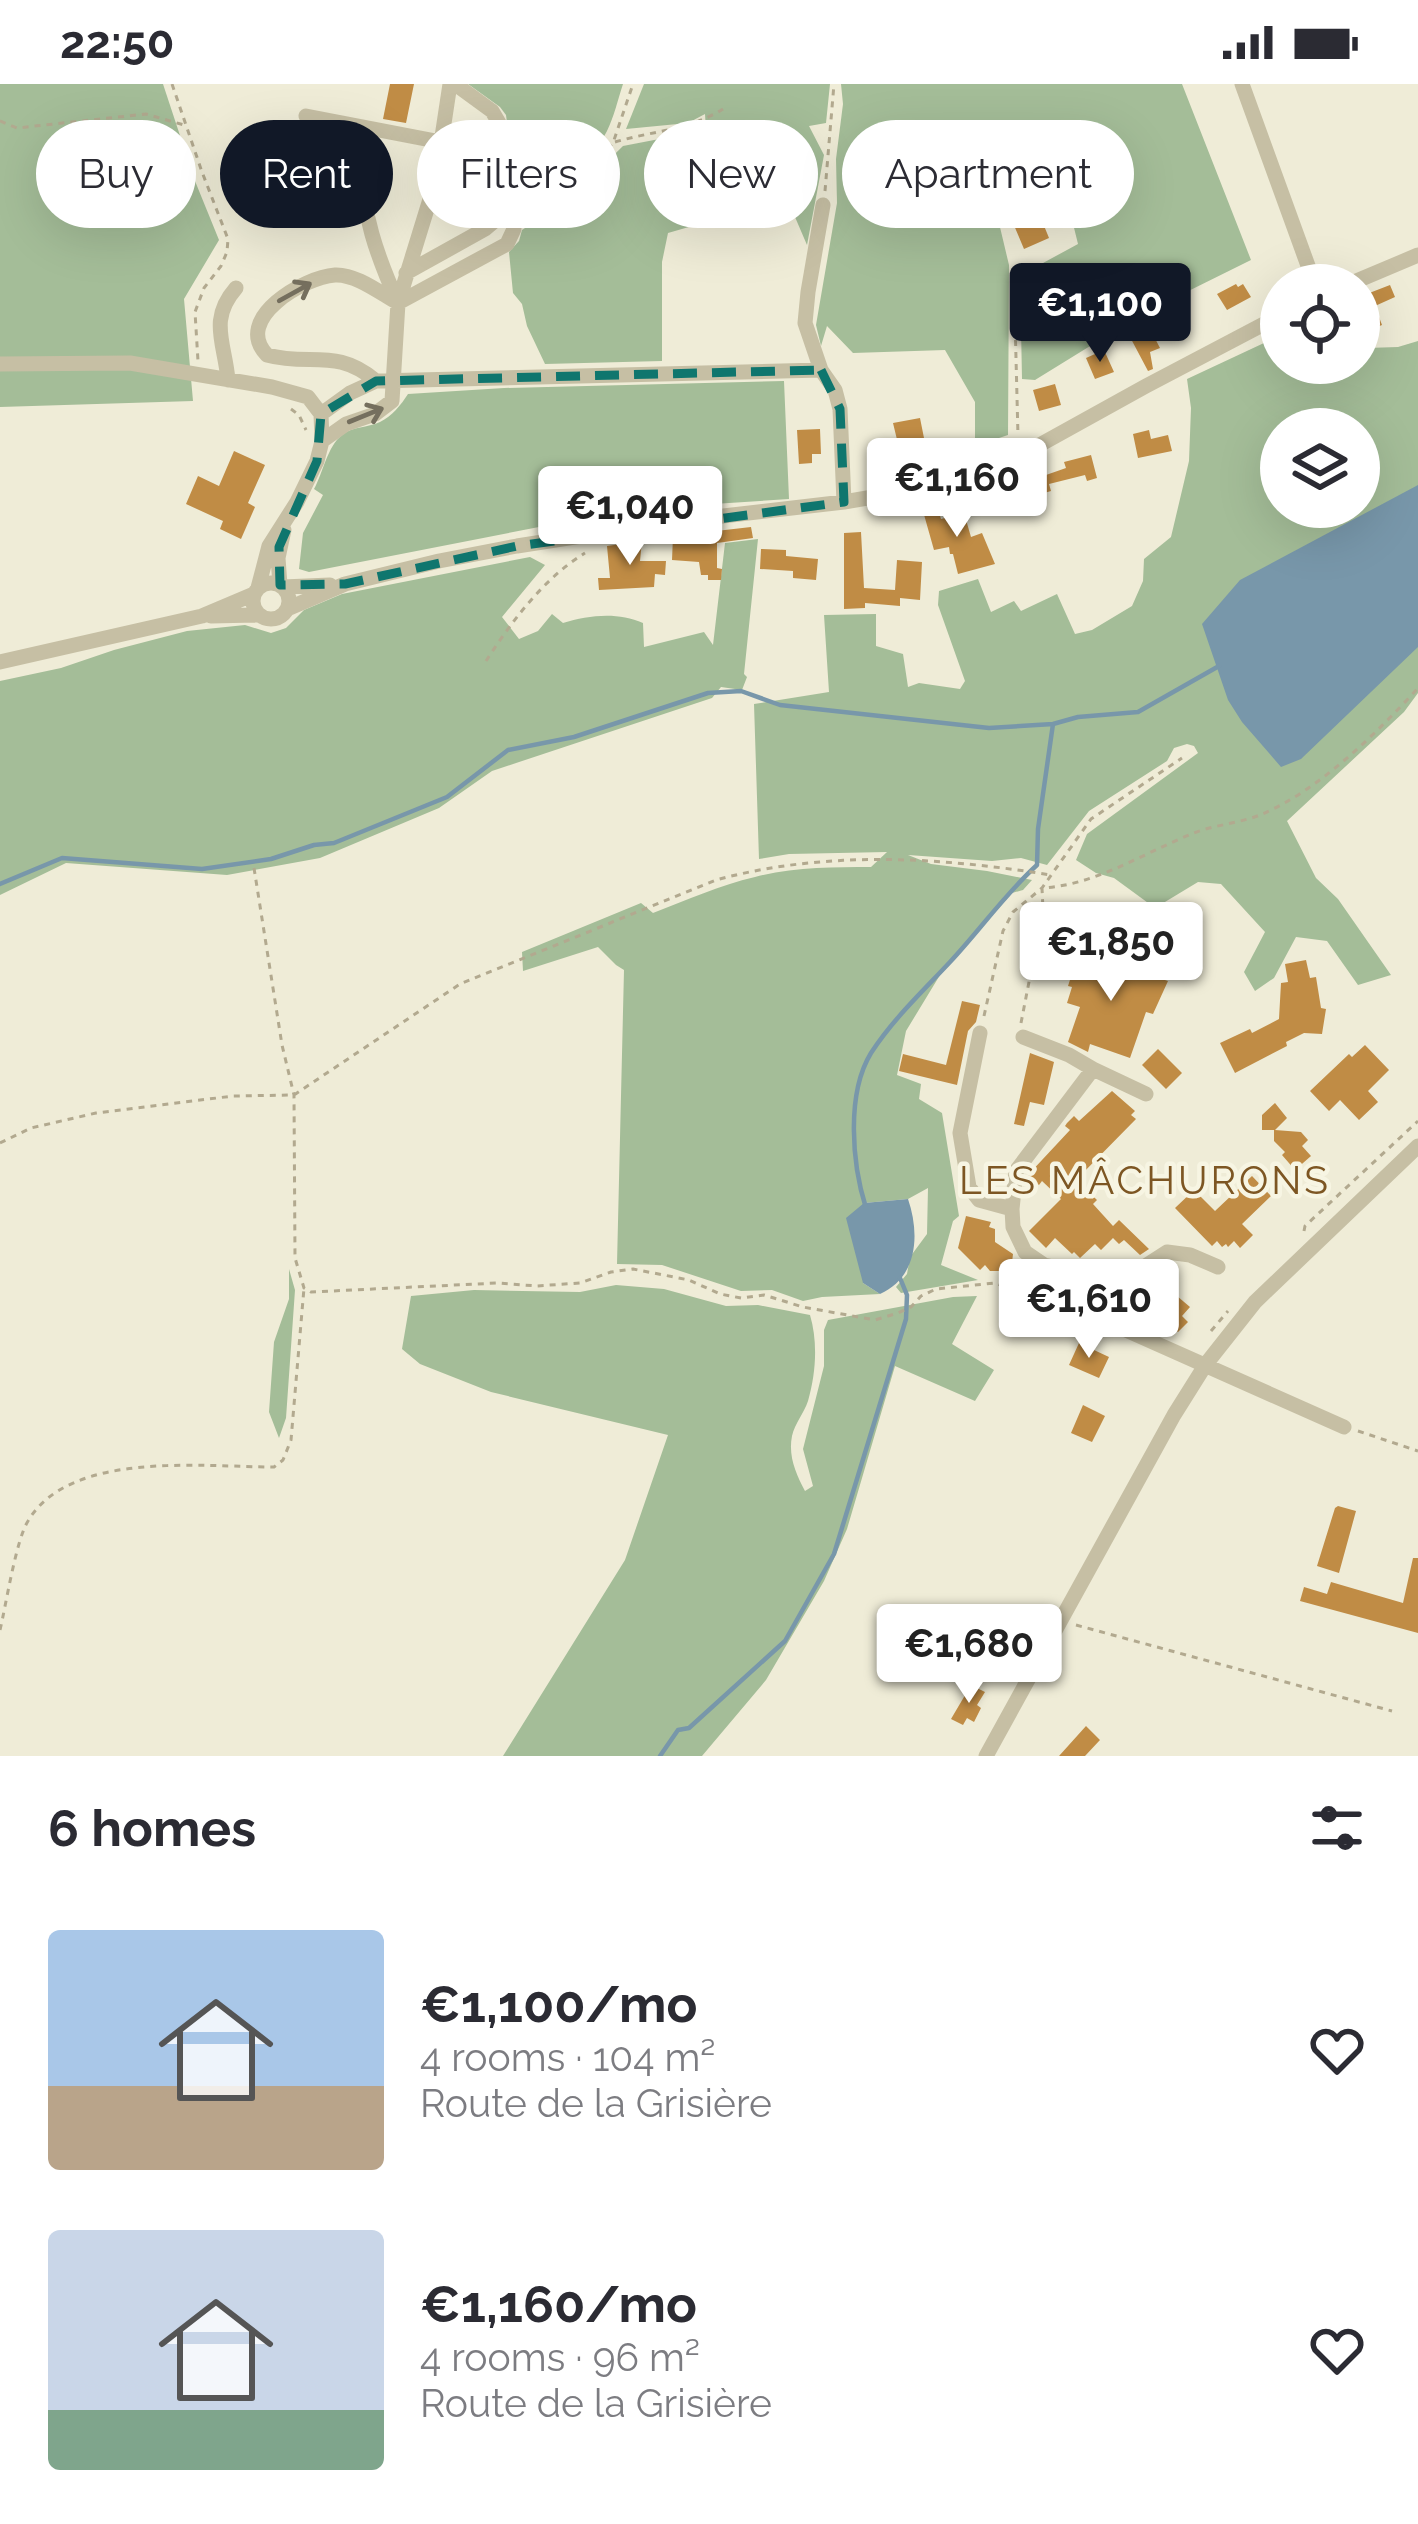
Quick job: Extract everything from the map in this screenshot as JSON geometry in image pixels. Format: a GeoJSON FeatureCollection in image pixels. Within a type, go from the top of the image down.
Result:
{"type":"FeatureCollection","features":[{"type":"Feature","properties":{"kind":"street"},"geometry":{"type":"LineString","coordinates":[[446,120],[453,84],[492,111],[497,120]]}},
{"type":"Feature","properties":{"kind":"street"},"geometry":{"type":"LineString","coordinates":[[1242,84],[1308,264]]}},
{"type":"Feature","properties":{"kind":"street"},"geometry":{"type":"LineString","coordinates":[[306,116],[417,137]]}},
{"type":"Feature","properties":{"kind":"street"},"geometry":{"type":"LineString","coordinates":[[823,205],[805,323],[840,409],[844,502]]}},
{"type":"Feature","properties":{"kind":"street"},"geometry":{"type":"LineString","coordinates":[[371,228],[398,303]]}},
{"type":"Feature","properties":{"kind":"street"},"geometry":{"type":"LineString","coordinates":[[314,439],[375,414],[392,401],[384,381],[398,303],[420,228]]}},
{"type":"Feature","properties":{"kind":"street"},"geometry":{"type":"LineString","coordinates":[[406,273],[486,228]]}},
{"type":"Feature","properties":{"kind":"street"},"geometry":{"type":"LineString","coordinates":[[398,303],[507,244],[514,229]]}},
{"type":"Feature","properties":{"kind":"street"},"geometry":{"type":"LineString","coordinates":[[1380,271],[1418,255]]}},
{"type":"Feature","properties":{"kind":"street"},"geometry":{"type":"LineString","coordinates":[[384,381],[345,362],[267,356],[258,341],[260,321],[276,302],[331,275],[348,276],[398,303]]}},
{"type":"Feature","properties":{"kind":"street"},"geometry":{"type":"LineString","coordinates":[[228,380],[220,318],[236,288]]}},
{"type":"Feature","properties":{"kind":"street"},"geometry":{"type":"LineString","coordinates":[[0,662],[202,616],[259,615],[271,620],[345,584],[439,561],[608,531],[844,502],[954,483],[998,467],[1260,327]]}},
{"type":"Feature","properties":{"kind":"street"},"geometry":{"type":"LineString","coordinates":[[0,364],[130,363],[297,392],[308,397],[320,414]]}},
{"type":"Feature","properties":{"kind":"street"},"geometry":{"type":"LineString","coordinates":[[259,615],[253,605],[265,555],[317,461],[314,439],[320,414],[350,393],[384,381],[821,370]]}},
{"type":"Feature","properties":{"kind":"street"},"geometry":{"type":"LineString","coordinates":[[286,521],[278,558],[281,586],[289,597],[287,609]]}},
{"type":"Feature","properties":{"kind":"street"},"geometry":{"type":"LineString","coordinates":[[202,616],[268,583],[345,584]]}},
{"type":"Feature","properties":{"kind":"street"},"geometry":{"type":"LineString","coordinates":[[980,1033],[960,1133],[969,1187],[979,1200],[1012,1209]]}},
{"type":"Feature","properties":{"kind":"street"},"geometry":{"type":"LineString","coordinates":[[1023,1037],[1146,1094]]}},
{"type":"Feature","properties":{"kind":"street"},"geometry":{"type":"LineString","coordinates":[[1093,1069],[1016,1171],[1013,1227],[1025,1252],[1044,1264],[1110,1279],[1110,1322],[1344,1427]]}},
{"type":"Feature","properties":{"kind":"street"},"geometry":{"type":"LineString","coordinates":[[986,1756],[1206,1364],[1255,1302],[1418,1146]]}},
{"type":"Feature","properties":{"kind":"street"},"geometry":{"type":"LineString","coordinates":[[1113,1288],[1167,1252],[1219,1267]]}},
{"type":"Feature","properties":{"kind":"path"},"geometry":{"type":"LineString","coordinates":[[172,84],[184,120]]}},
{"type":"Feature","properties":{"kind":"path"},"geometry":{"type":"LineString","coordinates":[[620,122],[633,84]]}},
{"type":"Feature","properties":{"kind":"path"},"geometry":{"type":"LineString","coordinates":[[823,205],[834,84]]}},
{"type":"Feature","properties":{"kind":"path"},"geometry":{"type":"LineString","coordinates":[[620,141],[683,128],[723,110]]}},
{"type":"Feature","properties":{"kind":"path"},"geometry":{"type":"LineString","coordinates":[[86,120],[146,113],[168,120]]}},
{"type":"Feature","properties":{"kind":"path"},"geometry":{"type":"LineString","coordinates":[[0,121],[17,128],[36,126]]}},
{"type":"Feature","properties":{"kind":"path"},"geometry":{"type":"LineString","coordinates":[[196,153],[228,239],[227,253],[195,312],[198,375]]}},
{"type":"Feature","properties":{"kind":"path"},"geometry":{"type":"LineString","coordinates":[[1013,280],[1019,456]]}},
{"type":"Feature","properties":{"kind":"path"},"geometry":{"type":"LineString","coordinates":[[280,404],[299,415],[314,439]]}},
{"type":"Feature","properties":{"kind":"path"},"geometry":{"type":"LineString","coordinates":[[486,661],[513,621],[578,556],[605,541],[608,531]]}},
{"type":"Feature","properties":{"kind":"path"},"geometry":{"type":"LineString","coordinates":[[1042,888],[1083,883],[1193,832],[1257,816],[1306,792],[1418,688]]}},
{"type":"Feature","properties":{"kind":"path"},"geometry":{"type":"LineString","coordinates":[[980,1033],[1003,931],[1013,912],[1042,888],[1091,819],[1182,758]]}},
{"type":"Feature","properties":{"kind":"path"},"geometry":{"type":"LineString","coordinates":[[0,1143],[31,1128],[96,1113],[233,1096],[294,1095],[460,984],[716,880],[753,870],[800,862],[906,858],[1051,875]]}},
{"type":"Feature","properties":{"kind":"path"},"geometry":{"type":"LineString","coordinates":[[0,1630],[25,1524],[46,1497],[111,1469],[274,1467],[283,1460],[290,1440],[304,1288],[295,1258],[294,1095],[254,868]]}},
{"type":"Feature","properties":{"kind":"path"},"geometry":{"type":"LineString","coordinates":[[1023,1037],[1024,998],[1043,910],[1042,888]]}},
{"type":"Feature","properties":{"kind":"path"},"geometry":{"type":"LineString","coordinates":[[304,1288],[311,1292],[497,1283],[537,1286],[580,1283],[633,1269],[689,1280],[720,1294],[764,1295],[875,1320],[911,1307],[936,1289],[995,1283],[1047,1294],[1110,1322]]}},
{"type":"Feature","properties":{"kind":"path"},"geometry":{"type":"LineString","coordinates":[[1344,1427],[1418,1451]]}},
{"type":"Feature","properties":{"kind":"path"},"geometry":{"type":"LineString","coordinates":[[1061,1621],[1392,1711]]}},
{"type":"Feature","properties":{"kind":"highlighted area"},"geometry":{"type":"Polygon","coordinates":[[[821,370],[840,409],[844,502],[517,546],[345,584],[280,585],[279,547],[317,461],[321,414],[376,381],[821,370]]]}},
{"type":"Feature","properties":{"kind":"green space"},"geometry":{"type":"Polygon","coordinates":[[[0,84],[163,84],[175,120],[36,120],[36,228],[196,228],[196,183],[219,240],[184,299],[193,401],[0,407],[0,84]]]}},
{"type":"Feature","properties":{"kind":"green space"},"geometry":{"type":"Polygon","coordinates":[[[468,84],[623,84],[612,120],[507,120],[500,107],[468,84]]]}},
{"type":"Feature","properties":{"kind":"green space"},"geometry":{"type":"Polygon","coordinates":[[[644,84],[830,84],[826,123],[705,120],[705,114],[694,120],[644,120],[644,127],[626,129],[644,84]]]}},
{"type":"Feature","properties":{"kind":"green space"},"geometry":{"type":"Polygon","coordinates":[[[841,84],[1182,84],[1251,260],[1142,314],[1035,380],[1022,379],[1020,275],[1031,274],[1078,244],[1074,228],[1134,228],[1134,120],[842,120],[842,228],[1000,228],[1009,265],[1008,435],[975,446],[975,402],[945,350],[853,353],[827,326],[821,346],[816,325],[837,203],[836,159],[841,84]]]}},
{"type":"Feature","properties":{"kind":"green space"},"geometry":{"type":"Polygon","coordinates":[[[644,142],[644,228],[685,228],[668,233],[662,262],[662,361],[545,364],[522,304],[513,293],[509,252],[525,228],[620,228],[623,146],[644,142]]]}},
{"type":"Feature","properties":{"kind":"green space"},"geometry":{"type":"Polygon","coordinates":[[[818,143],[824,155],[818,187],[818,143]]]}},
{"type":"Feature","properties":{"kind":"green space"},"geometry":{"type":"Polygon","coordinates":[[[1418,341],[1418,693],[1404,712],[1287,821],[1316,878],[1338,899],[1391,975],[1358,985],[1327,941],[1296,937],[1274,978],[1255,991],[1244,972],[1265,932],[1221,884],[1198,882],[1155,908],[1114,878],[1076,860],[1087,834],[1198,753],[1187,744],[1174,748],[1167,761],[1089,811],[1047,865],[1021,858],[992,861],[908,855],[931,864],[1032,880],[1012,893],[940,975],[906,1031],[897,1075],[921,1084],[919,1099],[942,1113],[959,1216],[953,1221],[941,1265],[978,1280],[901,1293],[896,1287],[927,1234],[928,1188],[908,1199],[864,1203],[863,1283],[880,1294],[803,1301],[772,1290],[741,1291],[662,1265],[617,1264],[624,970],[598,947],[523,971],[522,952],[641,903],[653,913],[716,888],[769,874],[871,867],[887,852],[759,859],[754,704],[829,692],[824,615],[876,614],[876,646],[903,654],[908,687],[919,683],[960,689],[965,681],[938,605],[939,591],[978,579],[991,612],[1014,601],[1021,611],[1057,594],[1075,634],[1092,630],[1132,606],[1143,581],[1144,559],[1171,537],[1189,461],[1187,379],[1260,345],[1260,384],[1380,384],[1380,348],[1418,341]]]}},
{"type":"Feature","properties":{"kind":"green space"},"geometry":{"type":"Polygon","coordinates":[[[784,381],[789,499],[575,520],[309,572],[299,569],[303,533],[323,495],[314,489],[333,446],[346,432],[384,420],[408,394],[784,381]]]}},
{"type":"Feature","properties":{"kind":"green space"},"geometry":{"type":"Polygon","coordinates":[[[758,539],[747,677],[742,690],[721,687],[712,698],[492,771],[439,808],[320,858],[227,875],[66,863],[0,895],[0,681],[187,631],[245,625],[271,633],[286,628],[304,610],[342,594],[530,557],[545,565],[502,617],[519,639],[538,631],[552,614],[563,623],[603,616],[643,623],[644,647],[704,632],[713,645],[725,543],[758,539]]]}},
{"type":"Feature","properties":{"kind":"green space"},"geometry":{"type":"Polygon","coordinates":[[[289,1269],[295,1290],[286,1418],[279,1438],[269,1412],[274,1342],[289,1299],[289,1269]]]}},
{"type":"Feature","properties":{"kind":"green space"},"geometry":{"type":"Polygon","coordinates":[[[616,1285],[664,1289],[726,1306],[758,1305],[810,1315],[813,1380],[791,1443],[805,1491],[813,1486],[803,1449],[824,1366],[828,1320],[977,1296],[952,1344],[994,1370],[975,1401],[895,1366],[847,1529],[824,1581],[766,1680],[702,1756],[503,1756],[625,1560],[668,1435],[491,1392],[420,1364],[402,1349],[411,1296],[474,1290],[580,1292],[616,1285]]]}},
{"type":"Feature","properties":{"kind":"water"},"geometry":{"type":"Polygon","coordinates":[[[1418,485],[1418,647],[1301,759],[1281,767],[1228,700],[1202,624],[1240,580],[1337,528],[1380,528],[1380,505],[1418,485]]]}},
{"type":"Feature","properties":{"kind":"water"},"geometry":{"type":"Polygon","coordinates":[[[908,1199],[913,1253],[902,1277],[880,1294],[863,1283],[846,1218],[864,1203],[908,1199]]]}},
{"type":"Feature","properties":{"kind":"building"},"geometry":{"type":"Polygon","coordinates":[[[390,84],[414,84],[406,123],[383,119],[390,84]]]}},
{"type":"Feature","properties":{"kind":"building"},"geometry":{"type":"Polygon","coordinates":[[[1015,228],[1045,228],[1049,238],[1024,249],[1015,228]]]}},
{"type":"Feature","properties":{"kind":"building"},"geometry":{"type":"Polygon","coordinates":[[[1243,284],[1251,297],[1227,310],[1217,294],[1243,284]]]}},
{"type":"Feature","properties":{"kind":"building"},"geometry":{"type":"Polygon","coordinates":[[[1390,285],[1395,297],[1380,304],[1380,289],[1390,285]]]}},
{"type":"Feature","properties":{"kind":"building"},"geometry":{"type":"Polygon","coordinates":[[[1149,327],[1160,348],[1150,352],[1153,369],[1148,371],[1130,337],[1149,327]]]}},
{"type":"Feature","properties":{"kind":"building"},"geometry":{"type":"Polygon","coordinates":[[[1104,350],[1114,372],[1095,379],[1086,358],[1104,350]]]}},
{"type":"Feature","properties":{"kind":"building"},"geometry":{"type":"Polygon","coordinates":[[[1055,384],[1061,405],[1039,411],[1033,390],[1055,384]]]}},
{"type":"Feature","properties":{"kind":"building"},"geometry":{"type":"Polygon","coordinates":[[[920,418],[925,443],[900,452],[893,423],[920,418]]]}},
{"type":"Feature","properties":{"kind":"building"},"geometry":{"type":"Polygon","coordinates":[[[820,429],[821,454],[812,454],[812,463],[799,464],[797,430],[820,429]]]}},
{"type":"Feature","properties":{"kind":"building"},"geometry":{"type":"Polygon","coordinates":[[[1149,430],[1151,439],[1168,435],[1172,451],[1138,458],[1133,434],[1149,430]]]}},
{"type":"Feature","properties":{"kind":"building"},"geometry":{"type":"Polygon","coordinates":[[[234,451],[265,465],[248,503],[255,507],[241,539],[220,529],[223,521],[186,504],[198,476],[219,486],[234,451]]]}},
{"type":"Feature","properties":{"kind":"building"},"geometry":{"type":"Polygon","coordinates":[[[1091,455],[1097,478],[1087,481],[1085,475],[1049,484],[1051,491],[1031,497],[1026,482],[1066,468],[1064,462],[1091,455]]]}},
{"type":"Feature","properties":{"kind":"building"},"geometry":{"type":"Polygon","coordinates":[[[936,502],[941,519],[964,513],[971,537],[982,533],[995,564],[958,574],[949,547],[934,550],[921,504],[936,502]]]}},
{"type":"Feature","properties":{"kind":"building"},"geometry":{"type":"Polygon","coordinates":[[[751,527],[753,538],[717,543],[721,580],[701,575],[699,562],[672,560],[673,536],[751,527]]]}},
{"type":"Feature","properties":{"kind":"building"},"geometry":{"type":"Polygon","coordinates":[[[861,532],[864,588],[895,590],[897,560],[922,562],[920,600],[900,598],[900,606],[865,603],[865,608],[844,609],[844,533],[861,532]]]}},
{"type":"Feature","properties":{"kind":"building"},"geometry":{"type":"Polygon","coordinates":[[[642,541],[640,561],[666,561],[665,575],[655,574],[654,587],[599,590],[598,578],[610,578],[607,546],[642,541]]]}},
{"type":"Feature","properties":{"kind":"building"},"geometry":{"type":"Polygon","coordinates":[[[761,549],[818,559],[816,580],[793,578],[793,571],[760,569],[761,549]]]}},
{"type":"Feature","properties":{"kind":"building"},"geometry":{"type":"Polygon","coordinates":[[[1079,952],[1168,981],[1153,1014],[1146,1012],[1130,1058],[1090,1044],[1088,1052],[1068,1042],[1080,1007],[1067,1003],[1079,952]]]}},
{"type":"Feature","properties":{"kind":"building"},"geometry":{"type":"Polygon","coordinates":[[[1306,960],[1310,978],[1316,977],[1321,1008],[1326,1009],[1322,1034],[1304,1033],[1235,1073],[1220,1043],[1279,1019],[1281,983],[1288,982],[1285,964],[1306,960]]]}},
{"type":"Feature","properties":{"kind":"building"},"geometry":{"type":"Polygon","coordinates":[[[962,1001],[980,1005],[968,1031],[957,1085],[899,1071],[903,1054],[946,1065],[962,1001]]]}},
{"type":"Feature","properties":{"kind":"building"},"geometry":{"type":"Polygon","coordinates":[[[1365,1045],[1389,1070],[1368,1091],[1378,1102],[1359,1120],[1340,1100],[1329,1111],[1310,1091],[1365,1045]]]}},
{"type":"Feature","properties":{"kind":"building"},"geometry":{"type":"Polygon","coordinates":[[[1158,1049],[1182,1073],[1166,1089],[1142,1065],[1158,1049]]]}},
{"type":"Feature","properties":{"kind":"building"},"geometry":{"type":"Polygon","coordinates":[[[1030,1053],[1054,1062],[1044,1105],[1030,1102],[1024,1126],[1014,1124],[1030,1053]]]}},
{"type":"Feature","properties":{"kind":"building"},"geometry":{"type":"Polygon","coordinates":[[[1112,1091],[1135,1111],[1131,1115],[1136,1119],[1076,1180],[1097,1200],[1093,1204],[1113,1226],[1119,1220],[1149,1249],[1140,1255],[1124,1240],[1119,1244],[1113,1238],[1101,1250],[1095,1244],[1080,1258],[1055,1238],[1046,1248],[1029,1231],[1061,1199],[1028,1175],[1070,1130],[1065,1126],[1074,1116],[1079,1121],[1112,1091]]]}},
{"type":"Feature","properties":{"kind":"building"},"geometry":{"type":"Polygon","coordinates":[[[1275,1103],[1287,1118],[1275,1130],[1301,1132],[1308,1140],[1302,1146],[1311,1156],[1295,1170],[1274,1141],[1274,1130],[1262,1130],[1262,1115],[1275,1103]]]}},
{"type":"Feature","properties":{"kind":"building"},"geometry":{"type":"Polygon","coordinates":[[[1252,1176],[1271,1196],[1242,1224],[1253,1235],[1240,1248],[1234,1241],[1228,1247],[1217,1241],[1212,1246],[1175,1208],[1194,1190],[1215,1211],[1252,1176]]]}},
{"type":"Feature","properties":{"kind":"building"},"geometry":{"type":"Polygon","coordinates":[[[966,1216],[991,1222],[995,1242],[1013,1254],[1011,1271],[990,1271],[985,1265],[980,1270],[958,1248],[966,1216]]]}},
{"type":"Feature","properties":{"kind":"building"},"geometry":{"type":"Polygon","coordinates":[[[1155,1286],[1163,1295],[1177,1296],[1190,1307],[1182,1316],[1188,1322],[1178,1332],[1138,1300],[1155,1286]]]}},
{"type":"Feature","properties":{"kind":"building"},"geometry":{"type":"Polygon","coordinates":[[[1079,1343],[1109,1357],[1099,1378],[1069,1365],[1079,1343]]]}},
{"type":"Feature","properties":{"kind":"building"},"geometry":{"type":"Polygon","coordinates":[[[1083,1405],[1105,1416],[1092,1442],[1071,1433],[1083,1405]]]}},
{"type":"Feature","properties":{"kind":"building"},"geometry":{"type":"Polygon","coordinates":[[[1338,1506],[1356,1511],[1339,1573],[1317,1566],[1338,1506]]]}},
{"type":"Feature","properties":{"kind":"building"},"geometry":{"type":"Polygon","coordinates":[[[1413,1558],[1418,1558],[1418,1633],[1300,1601],[1304,1587],[1327,1594],[1331,1582],[1403,1603],[1413,1558]]]}},
{"type":"Feature","properties":{"kind":"building"},"geometry":{"type":"Polygon","coordinates":[[[971,1685],[985,1692],[974,1722],[967,1718],[963,1725],[951,1719],[971,1685]]]}},
{"type":"Feature","properties":{"kind":"building"},"geometry":{"type":"Polygon","coordinates":[[[1086,1726],[1100,1740],[1085,1756],[1059,1756],[1086,1726]]]}},
{"type":"Feature","properties":{"kind":"waterway"},"geometry":{"type":"LineString","coordinates":[[0,884],[62,858],[202,869],[334,843],[447,797],[508,750],[574,737],[708,693],[741,691],[780,705],[989,728],[1138,712],[1219,666]]}},
{"type":"Feature","properties":{"kind":"waterway"},"geometry":{"type":"LineString","coordinates":[[866,1208],[854,1129],[863,1070],[899,1017],[1037,865],[1053,724]]}},
{"type":"Feature","properties":{"kind":"waterway"},"geometry":{"type":"LineString","coordinates":[[660,1756],[678,1730],[689,1728],[785,1641],[834,1554],[906,1319],[907,1295],[900,1278]]}},
{"type":"Feature","properties":{"kind":"district","name":"LES MÂCHURONS"},"geometry":{"type":"Point","coordinates":[1145,1180]}}]}
